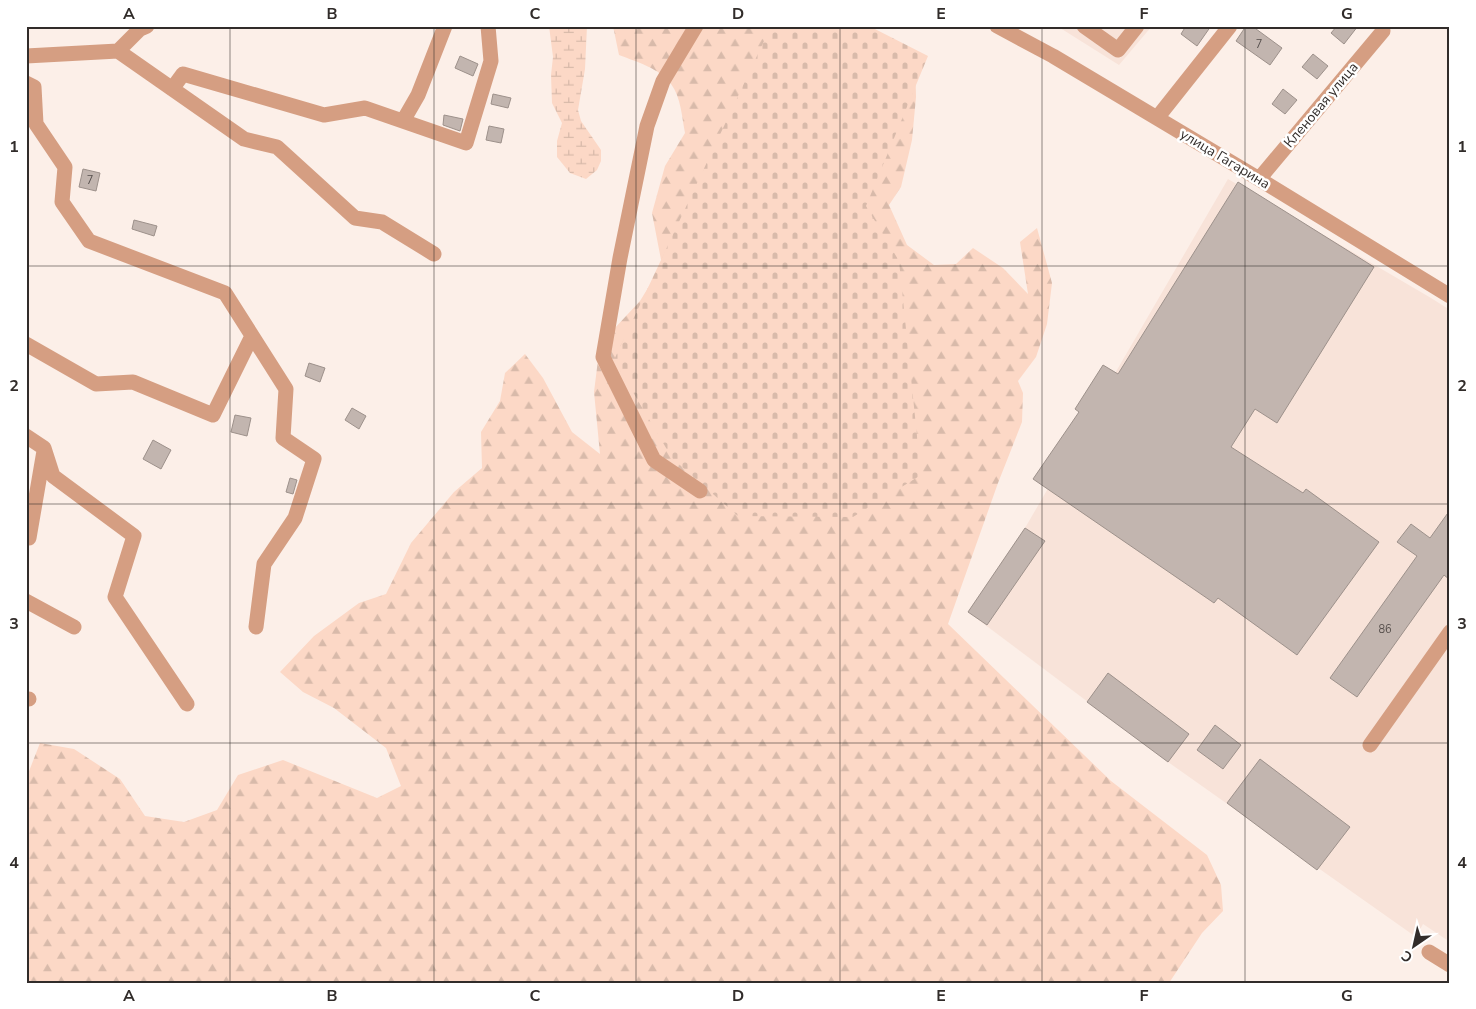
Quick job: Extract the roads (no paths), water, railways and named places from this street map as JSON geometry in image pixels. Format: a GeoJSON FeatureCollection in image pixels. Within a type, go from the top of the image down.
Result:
{"type":"FeatureCollection","features":[{"type":"Feature","properties":{"kind":"street"},"geometry":{"type":"LineString","coordinates":[[118,51],[140,29],[147,26]]}},
{"type":"Feature","properties":{"kind":"street"},"geometry":{"type":"LineString","coordinates":[[403,121],[418,95],[445,26]]}},
{"type":"Feature","properties":{"kind":"street"},"geometry":{"type":"LineString","coordinates":[[172,89],[183,74],[324,115],[365,108],[466,143],[491,61],[488,26]]}},
{"type":"Feature","properties":{"kind":"street"},"geometry":{"type":"LineString","coordinates":[[696,26],[663,80],[647,126],[620,258],[604,357],[654,460],[700,492]]}},
{"type":"Feature","properties":{"kind":"street","name":"улица Гагарина"},"geometry":{"type":"LineString","coordinates":[[997,26],[1053,56],[1450,296]]}},
{"type":"Feature","properties":{"kind":"street"},"geometry":{"type":"LineString","coordinates":[[1084,26],[1118,50],[1137,26]]}},
{"type":"Feature","properties":{"kind":"street"},"geometry":{"type":"LineString","coordinates":[[1157,118],[1230,26]]}},
{"type":"Feature","properties":{"kind":"street","name":"Кленовая улица"},"geometry":{"type":"LineString","coordinates":[[1259,179],[1383,31]]}},
{"type":"Feature","properties":{"kind":"street"},"geometry":{"type":"LineString","coordinates":[[26,56],[118,51],[244,139],[277,147],[355,218],[382,222],[434,254]]}},
{"type":"Feature","properties":{"kind":"street"},"geometry":{"type":"LineString","coordinates":[[26,83],[34,87],[36,124],[65,167],[62,202],[89,241],[225,293],[286,389],[283,438],[314,459],[295,518],[264,564],[256,627]]}},
{"type":"Feature","properties":{"kind":"street"},"geometry":{"type":"LineString","coordinates":[[26,344],[96,384],[133,382],[213,415],[252,336]]}},
{"type":"Feature","properties":{"kind":"street"},"geometry":{"type":"LineString","coordinates":[[26,436],[44,448],[53,476],[134,536],[115,597],[187,704]]}},
{"type":"Feature","properties":{"kind":"street"},"geometry":{"type":"LineString","coordinates":[[29,538],[44,448]]}},
{"type":"Feature","properties":{"kind":"street"},"geometry":{"type":"LineString","coordinates":[[26,600],[74,626]]}},
{"type":"Feature","properties":{"kind":"street"},"geometry":{"type":"LineString","coordinates":[[1370,745],[1450,632]]}},
{"type":"Feature","properties":{"kind":"street"},"geometry":{"type":"LineString","coordinates":[[1429,952],[1450,965]]}}]}
